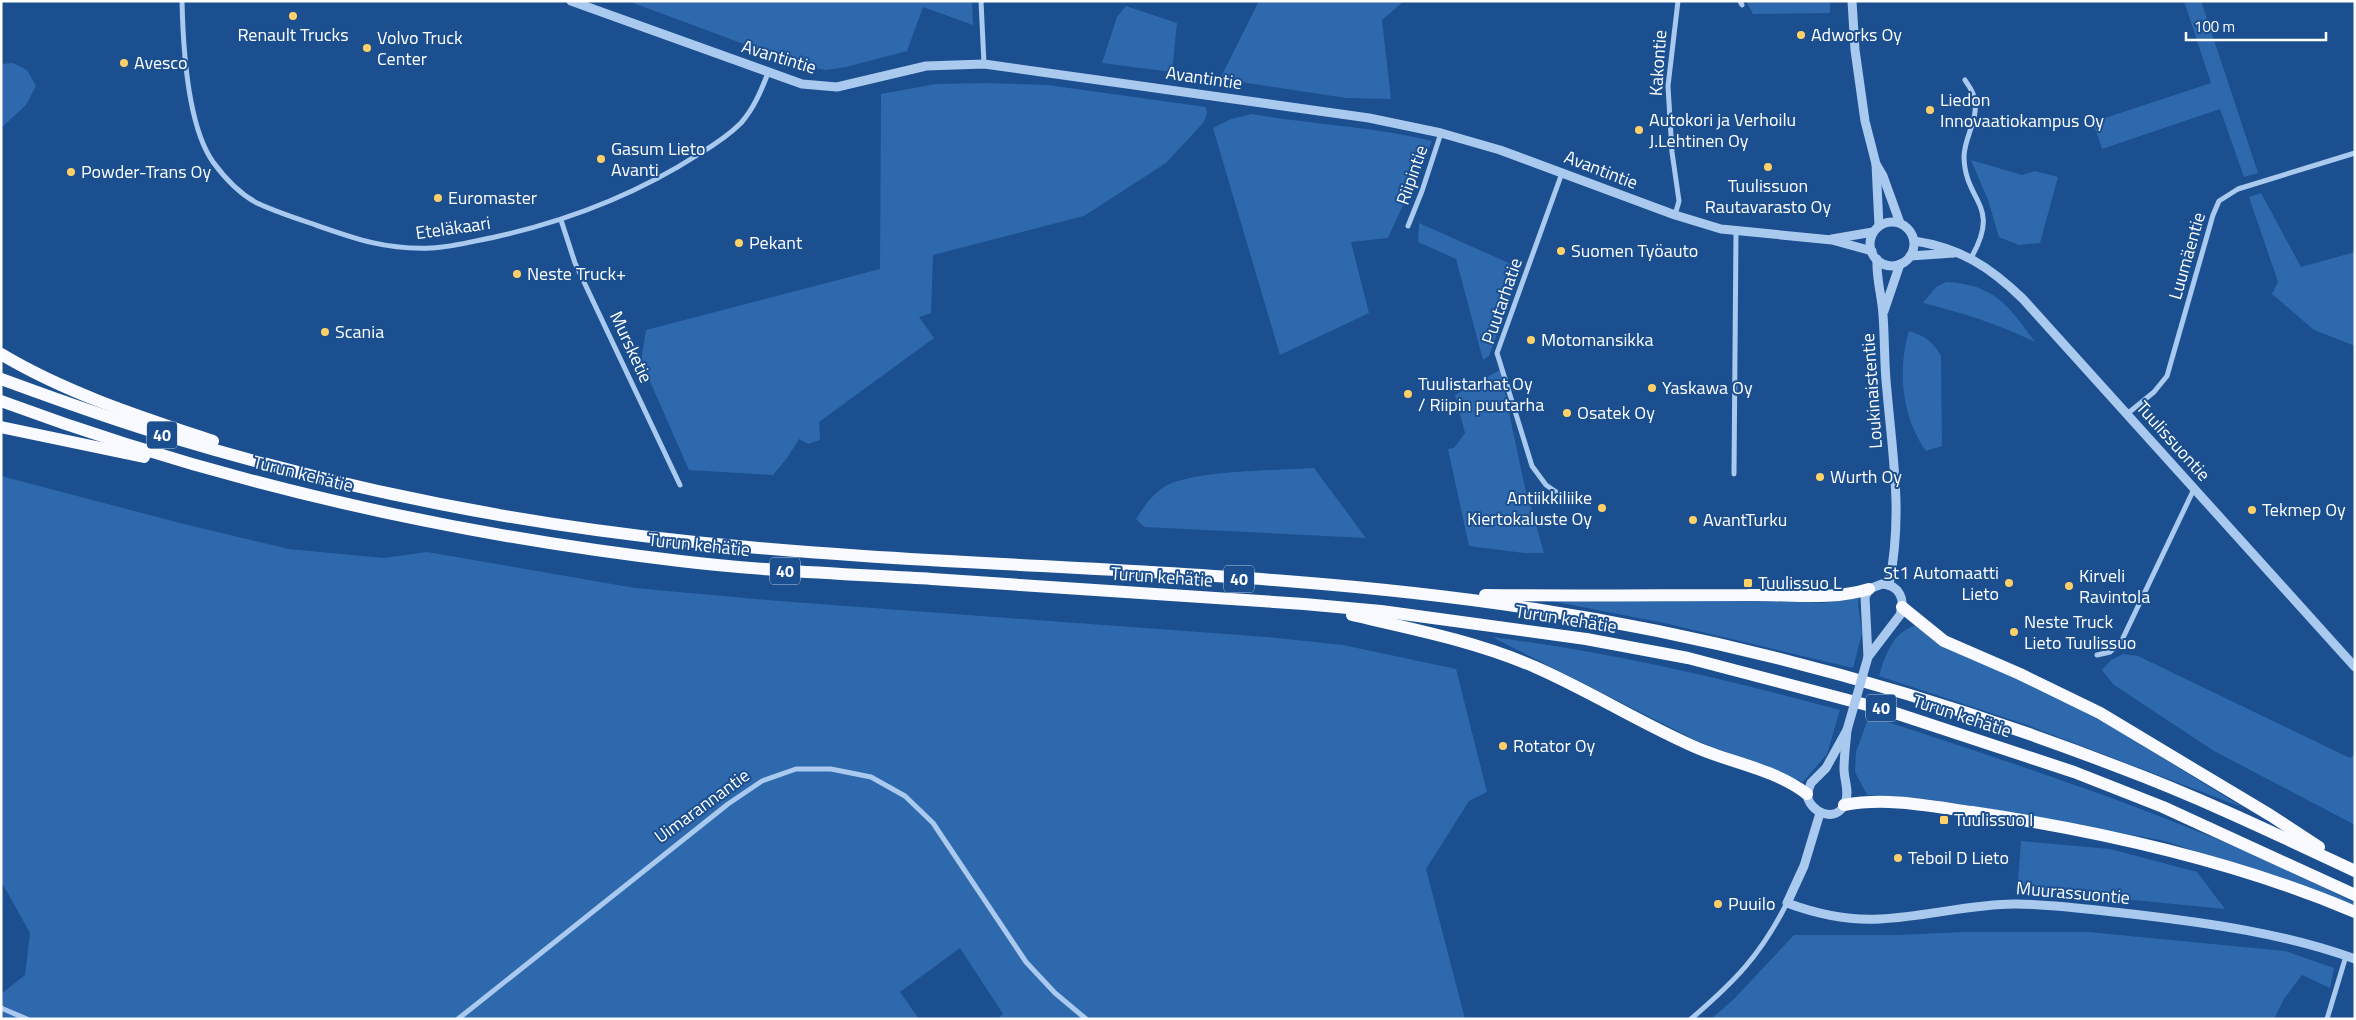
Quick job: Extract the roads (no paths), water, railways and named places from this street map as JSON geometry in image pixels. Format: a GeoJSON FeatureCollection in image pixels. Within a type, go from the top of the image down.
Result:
{"type":"FeatureCollection","features":[{"type":"Feature","properties":{"kind":"highway"},"geometry":{"type":"LineString","coordinates":[[1,354],[66,386],[113,406],[327,478]]}},
{"type":"Feature","properties":{"kind":"highway","name":"Turun kehätie"},"geometry":{"type":"LineString","coordinates":[[1,379],[172,438],[327,478],[414,498],[623,534],[769,548],[1306,583],[1428,594],[1539,610],[1671,634],[1787,662],[1908,695],[2025,733],[2122,768],[2225,810],[2355,870]]}},
{"type":"Feature","properties":{"kind":"highway","name":"Turun kehätie"},"geometry":{"type":"LineString","coordinates":[[1,401],[112,440],[273,486],[495,534],[682,562],[801,572],[1304,604],[1381,611],[1586,639],[1688,658],[1858,702],[1968,736],[2074,772],[2172,811],[2355,895]]}},
{"type":"Feature","properties":{"kind":"highway"},"geometry":{"type":"LineString","coordinates":[[1,427],[273,486]]}},
{"type":"Feature","properties":{"kind":"highway"},"geometry":{"type":"LineString","coordinates":[[1428,594],[1636,597],[1789,594],[1829,597],[1844,596],[1869,589]]}},
{"type":"Feature","properties":{"kind":"highway"},"geometry":{"type":"LineString","coordinates":[[1304,604],[1422,632],[1533,666],[1577,686],[1694,747],[1788,781],[1807,794]]}},
{"type":"Feature","properties":{"kind":"highway"},"geometry":{"type":"LineString","coordinates":[[1902,607],[1944,640],[2100,713],[2270,815],[2355,870]]}},
{"type":"Feature","properties":{"kind":"highway"},"geometry":{"type":"LineString","coordinates":[[1844,806],[1864,801],[1907,803],[1992,815],[2133,842],[2274,883],[2355,912]]}},
{"type":"Feature","properties":{"kind":"street","name":"Eteläkaari"},"geometry":{"type":"LineString","coordinates":[[182,1],[188,77],[197,130],[213,162],[226,177],[256,202],[366,243],[411,248],[461,244],[560,220],[652,182],[711,147],[742,122],[760,94],[768,74]]}},
{"type":"Feature","properties":{"kind":"street","name":"Avantintie"},"geometry":{"type":"LineString","coordinates":[[571,1],[768,74],[802,84],[837,87],[926,66],[984,64],[1369,118],[1441,133],[1500,150],[1675,215],[1736,232],[1832,240],[1874,255]]}},
{"type":"Feature","properties":{"kind":"street"},"geometry":{"type":"LineString","coordinates":[[981,1],[984,64]]}},
{"type":"Feature","properties":{"kind":"street","name":"Kakontie"},"geometry":{"type":"LineString","coordinates":[[1675,215],[1679,201],[1672,152],[1668,86],[1678,1]]}},
{"type":"Feature","properties":{"kind":"street"},"geometry":{"type":"LineString","coordinates":[[1852,1],[1860,88],[1876,164],[1876,229],[1870,245],[1874,255],[1888,265],[1900,264],[1910,256],[1914,241],[1910,230],[1900,223],[1886,222],[1876,229]]}},
{"type":"Feature","properties":{"kind":"street"},"geometry":{"type":"LineString","coordinates":[[1965,80],[1974,97],[1975,114],[1965,147],[1964,159],[1969,180],[1984,215],[1983,235],[1971,258]]}},
{"type":"Feature","properties":{"kind":"street","name":"Riipintie"},"geometry":{"type":"LineString","coordinates":[[1408,226],[1441,133]]}},
{"type":"Feature","properties":{"kind":"street","name":"Luumäentie"},"geometry":{"type":"LineString","coordinates":[[2127,414],[2154,392],[2167,376],[2212,215],[2219,201],[2238,189],[2355,153]]}},
{"type":"Feature","properties":{"kind":"street"},"geometry":{"type":"LineString","coordinates":[[1876,164],[1883,176],[1900,223]]}},
{"type":"Feature","properties":{"kind":"street","name":"Puutarhatie"},"geometry":{"type":"LineString","coordinates":[[1562,173],[1497,353],[1532,466],[1546,485],[1562,496],[1580,498]]}},
{"type":"Feature","properties":{"kind":"street","name":"Mursketie"},"geometry":{"type":"LineString","coordinates":[[560,220],[575,263],[680,485]]}},
{"type":"Feature","properties":{"kind":"street","name":"Avantintie"},"geometry":{"type":"LineString","coordinates":[[1832,240],[1876,229]]}},
{"type":"Feature","properties":{"kind":"street"},"geometry":{"type":"LineString","coordinates":[[1734,474],[1736,232]]}},
{"type":"Feature","properties":{"kind":"street","name":"Tuulissuontie"},"geometry":{"type":"LineString","coordinates":[[1914,241],[1936,245],[1971,258],[2000,276],[2024,299],[2355,667]]}},
{"type":"Feature","properties":{"kind":"street","name":"Tuulissuontie"},"geometry":{"type":"LineString","coordinates":[[1910,256],[1954,253]]}},
{"type":"Feature","properties":{"kind":"street","name":"Loukinaistentie"},"geometry":{"type":"LineString","coordinates":[[1874,255],[1883,314],[1886,383],[1896,475],[1897,505],[1889,585]]}},
{"type":"Feature","properties":{"kind":"street","name":"Loukinaistentie"},"geometry":{"type":"LineString","coordinates":[[1883,314],[1900,264]]}},
{"type":"Feature","properties":{"kind":"street"},"geometry":{"type":"LineString","coordinates":[[2097,655],[2110,652],[2122,640],[2195,489]]}},
{"type":"Feature","properties":{"kind":"street"},"geometry":{"type":"LineString","coordinates":[[1847,730],[1826,768],[1811,783],[1807,794],[1812,807],[1820,812],[1836,812],[1844,806],[1847,797],[1844,771],[1847,730],[1868,657],[1864,601],[1869,589],[1882,584],[1889,585],[1898,590],[1902,598],[1900,615],[1868,657]]}},
{"type":"Feature","properties":{"kind":"street","name":"Uimarannantie"},"geometry":{"type":"LineString","coordinates":[[458,1019],[728,804],[762,781],[796,769],[831,769],[871,777],[905,796],[933,823],[1026,962],[1055,993],[1086,1019]]}},
{"type":"Feature","properties":{"kind":"street"},"geometry":{"type":"LineString","coordinates":[[1691,1019],[1732,984],[1771,934],[1804,866],[1820,812]]}},
{"type":"Feature","properties":{"kind":"street","name":"Muurassuontie"},"geometry":{"type":"LineString","coordinates":[[1787,903],[1833,917],[1869,919],[1897,918],[1991,905],[2038,904],[2070,907],[2251,931],[2350,958]]}},
{"type":"Feature","properties":{"kind":"street"},"geometry":{"type":"LineString","coordinates":[[2327,1019],[2350,958]]}},
{"type":"Feature","properties":{"kind":"street"},"geometry":{"type":"LineString","coordinates":[[1,1008],[27,1019]]}},
{"type":"Feature","properties":{"kind":"place","name":"Renault Trucks"},"geometry":{"type":"Point","coordinates":[293,16]}},
{"type":"Feature","properties":{"kind":"place","name":"Adworks Oy"},"geometry":{"type":"Point","coordinates":[1801,35]}},
{"type":"Feature","properties":{"kind":"place","name":"Volvo Truck Center"},"geometry":{"type":"Point","coordinates":[367,48]}},
{"type":"Feature","properties":{"kind":"place","name":"Avesco"},"geometry":{"type":"Point","coordinates":[124,63]}},
{"type":"Feature","properties":{"kind":"place","name":"Liedon Innovaatiokampus Oy"},"geometry":{"type":"Point","coordinates":[1930,110]}},
{"type":"Feature","properties":{"kind":"place","name":"Autokori ja Verhoilu J.Lehtinen Oy"},"geometry":{"type":"Point","coordinates":[1639,130]}},
{"type":"Feature","properties":{"kind":"place","name":"Gasum Lieto Avanti"},"geometry":{"type":"Point","coordinates":[601,159]}},
{"type":"Feature","properties":{"kind":"place","name":"Tuulissuon Rautavarasto Oy"},"geometry":{"type":"Point","coordinates":[1768,167]}},
{"type":"Feature","properties":{"kind":"place","name":"Powder-Trans Oy"},"geometry":{"type":"Point","coordinates":[71,172]}},
{"type":"Feature","properties":{"kind":"place","name":"Euromaster"},"geometry":{"type":"Point","coordinates":[438,198]}},
{"type":"Feature","properties":{"kind":"place","name":"Pekant"},"geometry":{"type":"Point","coordinates":[739,243]}},
{"type":"Feature","properties":{"kind":"place","name":"Suomen Työauto"},"geometry":{"type":"Point","coordinates":[1561,251]}},
{"type":"Feature","properties":{"kind":"place","name":"Neste Truck+"},"geometry":{"type":"Point","coordinates":[517,274]}},
{"type":"Feature","properties":{"kind":"place","name":"Scania"},"geometry":{"type":"Point","coordinates":[325,332]}},
{"type":"Feature","properties":{"kind":"place","name":"Motomansikka"},"geometry":{"type":"Point","coordinates":[1531,340]}},
{"type":"Feature","properties":{"kind":"place","name":"Yaskawa Oy"},"geometry":{"type":"Point","coordinates":[1652,388]}},
{"type":"Feature","properties":{"kind":"place","name":"Tuulistarhat Oy / Riipin puutarha"},"geometry":{"type":"Point","coordinates":[1408,394]}},
{"type":"Feature","properties":{"kind":"place","name":"Osatek Oy"},"geometry":{"type":"Point","coordinates":[1567,413]}},
{"type":"Feature","properties":{"kind":"place","name":"Wurth Oy"},"geometry":{"type":"Point","coordinates":[1820,477]}},
{"type":"Feature","properties":{"kind":"place","name":"Antiikkiliike Kiertokaluste Oy"},"geometry":{"type":"Point","coordinates":[1602,508]}},
{"type":"Feature","properties":{"kind":"place","name":"Tekmep Oy"},"geometry":{"type":"Point","coordinates":[2252,510]}},
{"type":"Feature","properties":{"kind":"place","name":"AvantTurku"},"geometry":{"type":"Point","coordinates":[1693,520]}},
{"type":"Feature","properties":{"kind":"place","name":"Tuulissuo L"},"geometry":{"type":"Point","coordinates":[1748,583]}},
{"type":"Feature","properties":{"kind":"place","name":"St1 Automaatti Lieto"},"geometry":{"type":"Point","coordinates":[2009,583]}},
{"type":"Feature","properties":{"kind":"place","name":"Kirveli Ravintola"},"geometry":{"type":"Point","coordinates":[2069,586]}},
{"type":"Feature","properties":{"kind":"place","name":"Neste Truck Lieto Tuulissuo"},"geometry":{"type":"Point","coordinates":[2014,632]}},
{"type":"Feature","properties":{"kind":"place","name":"Rotator Oy"},"geometry":{"type":"Point","coordinates":[1503,746]}},
{"type":"Feature","properties":{"kind":"place","name":"Tuulissuo I"},"geometry":{"type":"Point","coordinates":[1944,820]}},
{"type":"Feature","properties":{"kind":"place","name":"Teboil D Lieto"},"geometry":{"type":"Point","coordinates":[1898,858]}},
{"type":"Feature","properties":{"kind":"place","name":"Puuilo"},"geometry":{"type":"Point","coordinates":[1718,904]}}]}
